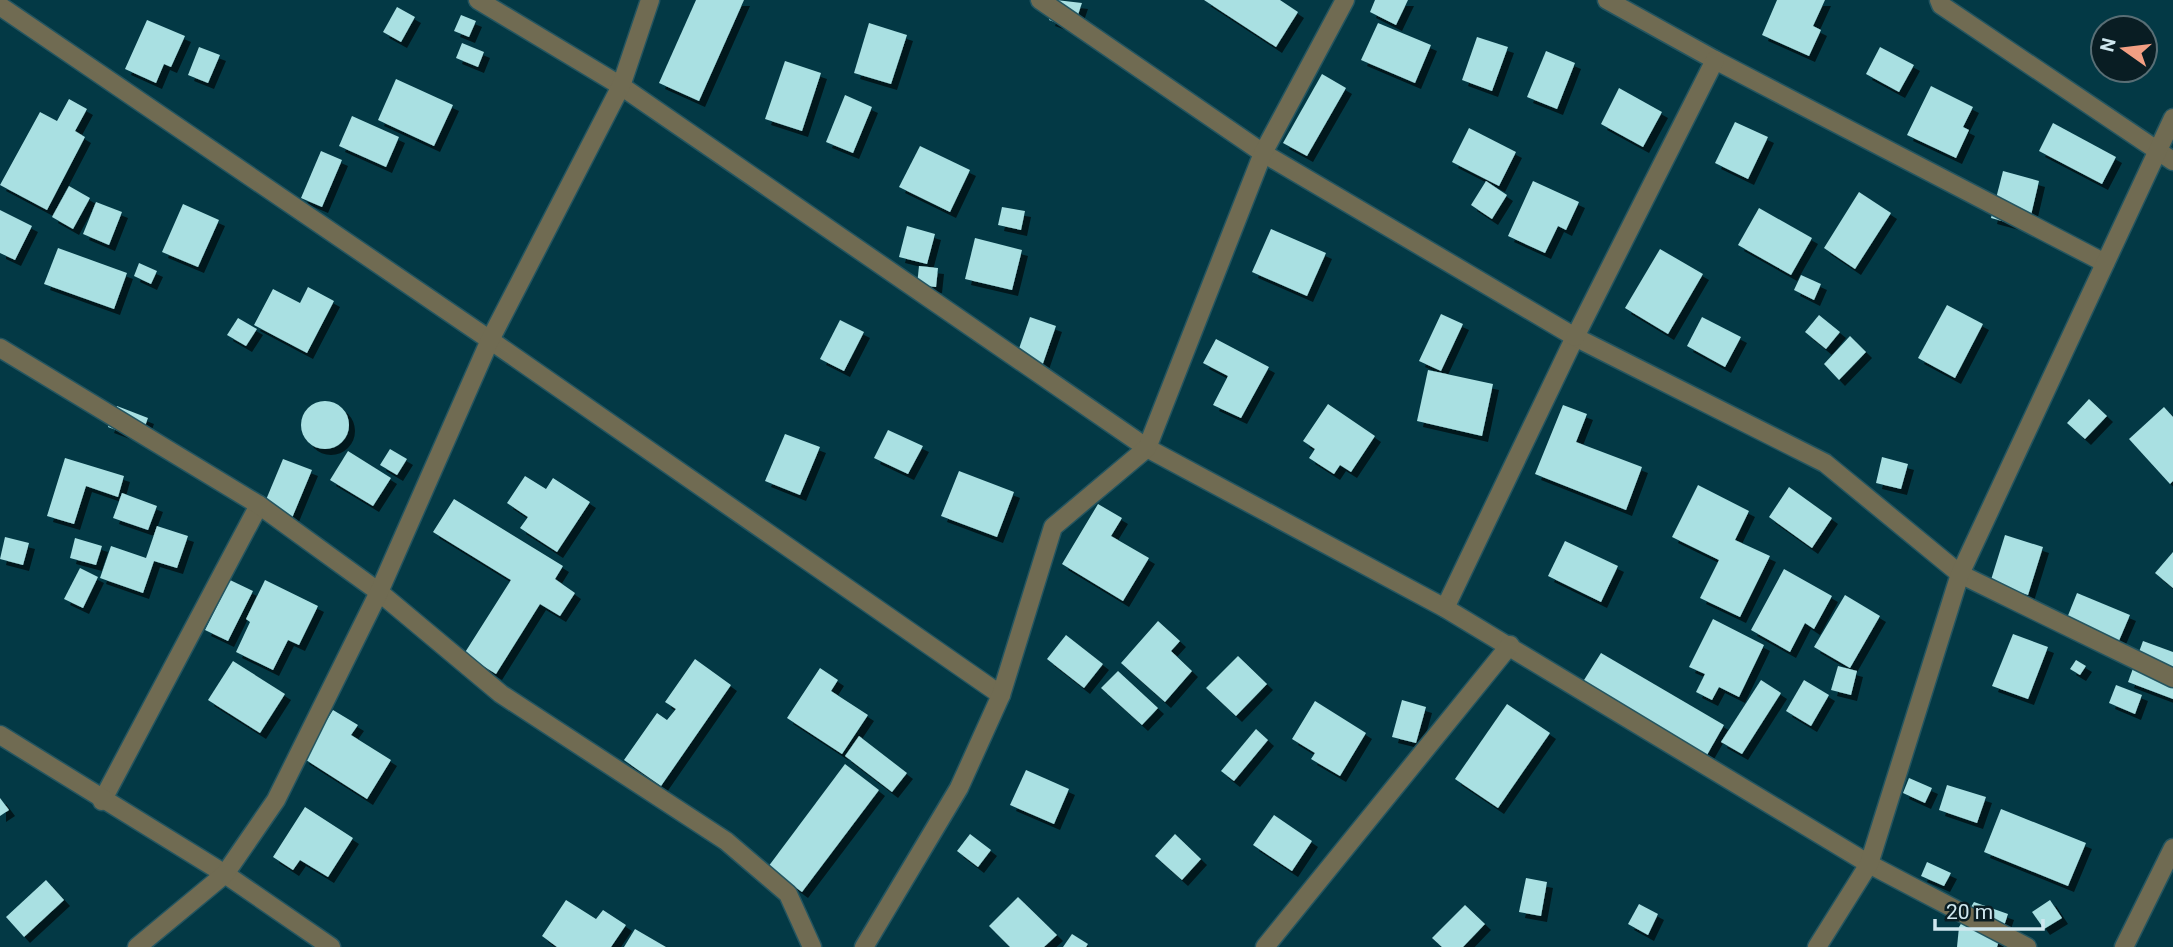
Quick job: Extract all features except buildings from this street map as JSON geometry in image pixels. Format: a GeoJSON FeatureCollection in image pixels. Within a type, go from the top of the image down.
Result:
{"type":"FeatureCollection","features":[{"type":"Feature","properties":{"kind":"street"},"geometry":{"type":"LineString","coordinates":[[478,0],[621,86],[1147,448],[1445,608],[1869,864],[2027,947]]}},
{"type":"Feature","properties":{"kind":"street"},"geometry":{"type":"LineString","coordinates":[[137,947],[225,874],[275,800],[379,592],[491,340],[621,86],[650,0]]}},
{"type":"Feature","properties":{"kind":"street"},"geometry":{"type":"LineString","coordinates":[[1040,0],[1263,153],[1575,337],[1825,463],[1960,574],[2173,678]]}},
{"type":"Feature","properties":{"kind":"street"},"geometry":{"type":"LineString","coordinates":[[864,947],[960,788],[1001,695],[1053,527],[1147,448],[1263,153],[1345,0]]}},
{"type":"Feature","properties":{"kind":"street"},"geometry":{"type":"LineString","coordinates":[[1607,0],[1715,60],[2105,263]]}},
{"type":"Feature","properties":{"kind":"street"},"geometry":{"type":"LineString","coordinates":[[1939,0],[1941,5],[2173,161]]}},
{"type":"Feature","properties":{"kind":"street"},"geometry":{"type":"LineString","coordinates":[[0,6],[491,340],[1001,695]]}},
{"type":"Feature","properties":{"kind":"street"},"geometry":{"type":"LineString","coordinates":[[1445,608],[1575,337],[1715,60]]}},
{"type":"Feature","properties":{"kind":"street"},"geometry":{"type":"LineString","coordinates":[[1818,947],[1869,864],[1960,574],[2173,118]]}},
{"type":"Feature","properties":{"kind":"street"},"geometry":{"type":"LineString","coordinates":[[0,348],[259,505],[379,592],[501,694],[726,841],[788,894],[812,947]]}},
{"type":"Feature","properties":{"kind":"street"},"geometry":{"type":"LineString","coordinates":[[102,800],[259,505]]}},
{"type":"Feature","properties":{"kind":"street"},"geometry":{"type":"LineString","coordinates":[[1265,947],[1510,645]]}},
{"type":"Feature","properties":{"kind":"street"},"geometry":{"type":"LineString","coordinates":[[0,736],[225,874],[331,947]]}},
{"type":"Feature","properties":{"kind":"street"},"geometry":{"type":"LineString","coordinates":[[2124,947],[2173,848]]}}]}
